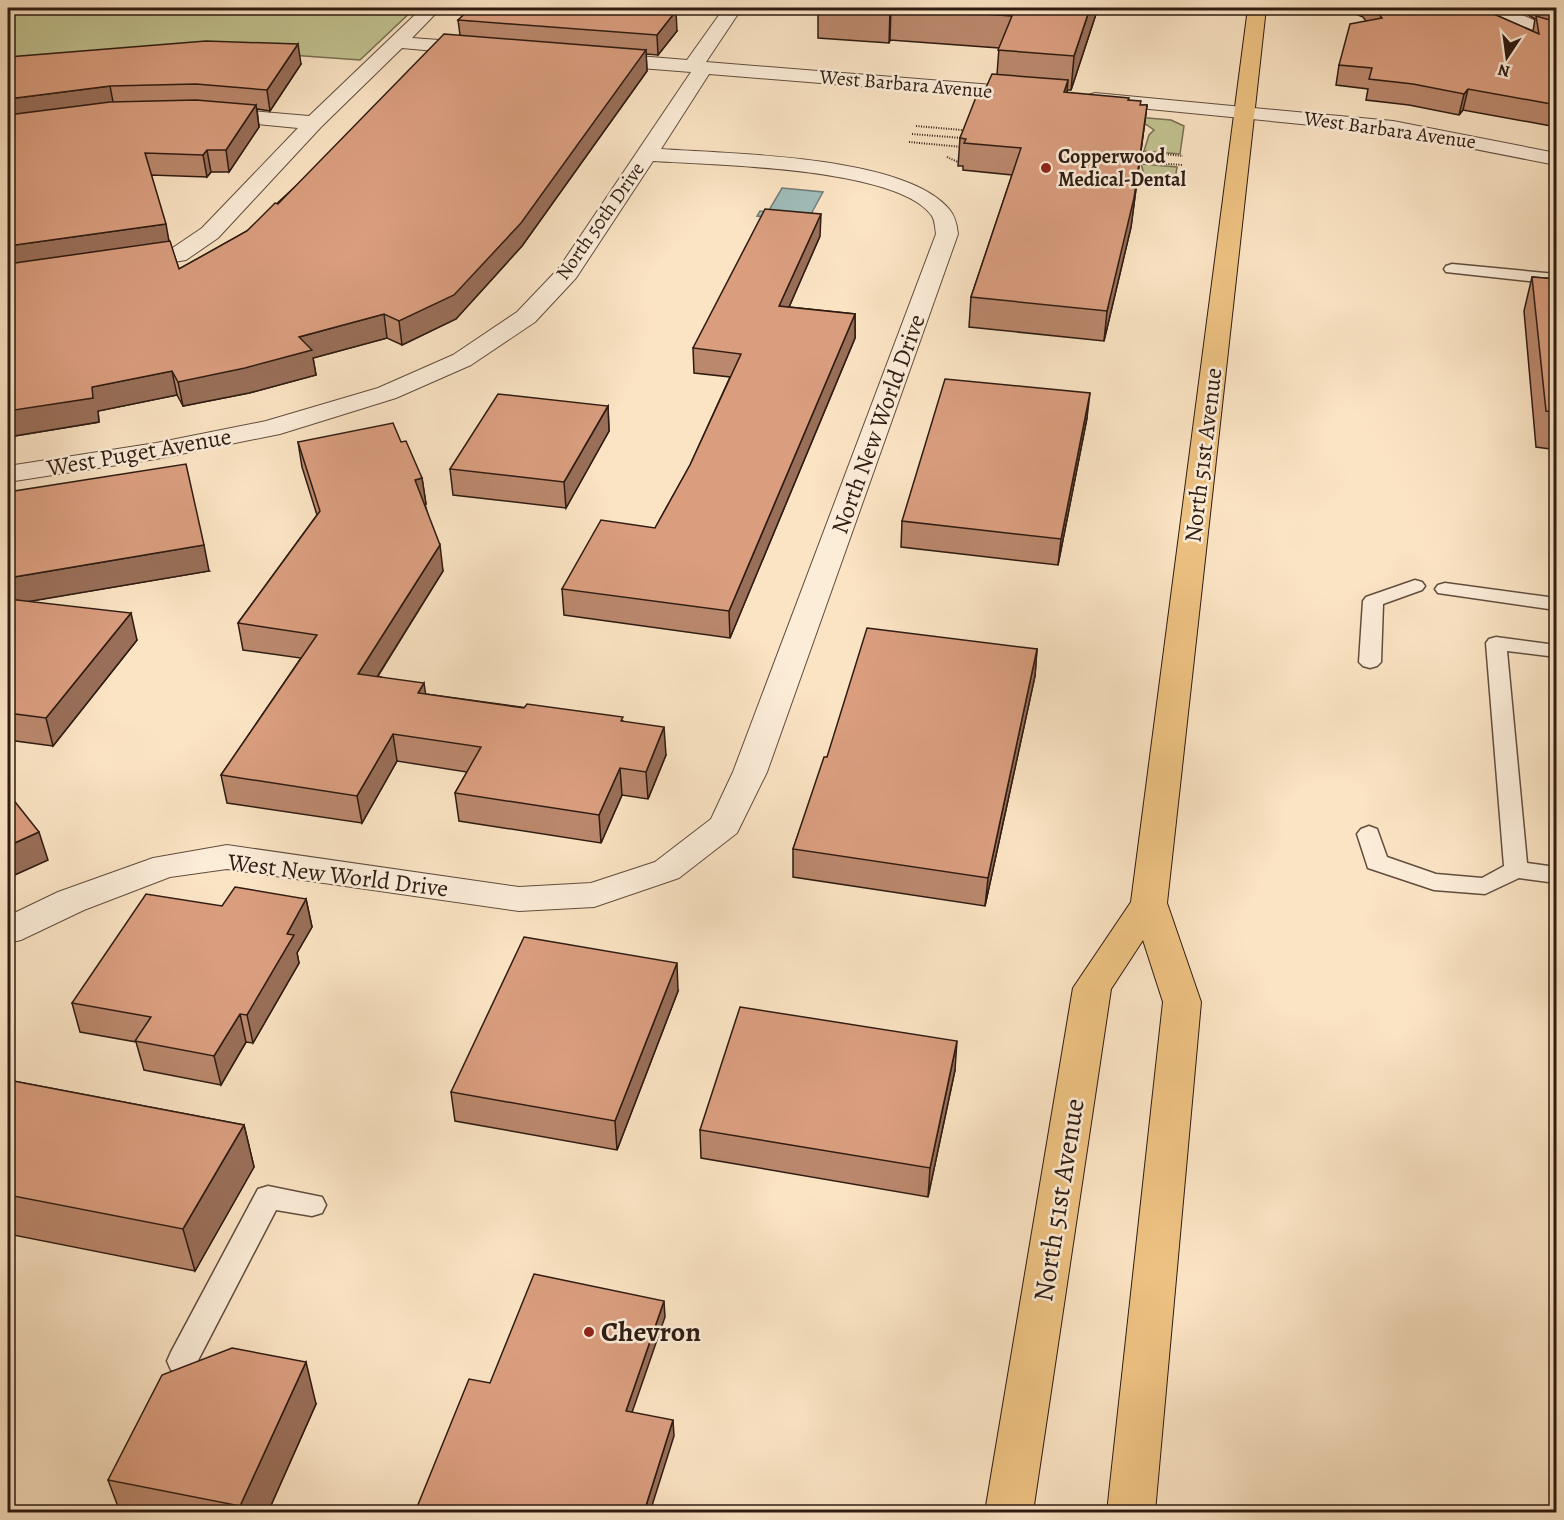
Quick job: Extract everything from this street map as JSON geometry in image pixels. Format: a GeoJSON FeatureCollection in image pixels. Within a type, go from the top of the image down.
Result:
{"type":"FeatureCollection","features":[{"type":"Feature","properties":{"kind":"main road","name":"North 51st Avenue"},"geometry":{"type":"LineString","coordinates":[[1131,1512],[1182,1002],[1149,903],[1257,8]]}},
{"type":"Feature","properties":{"kind":"main road","name":"North 51st Avenue"},"geometry":{"type":"LineString","coordinates":[[1009,1512],[1092,988],[1149,903]]}},
{"type":"Feature","properties":{"kind":"street"},"geometry":{"type":"LineString","coordinates":[[110,265],[178,255],[210,233],[314,123],[432,8]]}},
{"type":"Feature","properties":{"kind":"street","name":"North 50th Drive"},"geometry":{"type":"LineString","coordinates":[[271,428],[387,393],[462,360],[526,317],[568,273],[647,154],[733,8]]}},
{"type":"Feature","properties":{"kind":"street"},"geometry":{"type":"LineString","coordinates":[[1493,8],[1527,26],[1552,35]]}},
{"type":"Feature","properties":{"kind":"street"},"geometry":{"type":"LineString","coordinates":[[397,42],[504,51]]}},
{"type":"Feature","properties":{"kind":"street","name":"West Barbara Avenue"},"geometry":{"type":"LineString","coordinates":[[586,58],[1047,95]]}},
{"type":"Feature","properties":{"kind":"street","name":"West Barbara Avenue"},"geometry":{"type":"LineString","coordinates":[[1081,98],[1243,111],[1393,127],[1557,159]]}},
{"type":"Feature","properties":{"kind":"street"},"geometry":{"type":"LineString","coordinates":[[200,113],[314,123]]}},
{"type":"Feature","properties":{"kind":"street","name":"North New World Drive"},"geometry":{"type":"LineString","coordinates":[[642,878],[668,870],[724,825],[750,772],[947,234],[942,213],[924,198],[886,182],[827,168],[647,154]]}},
{"type":"Feature","properties":{"kind":"street","name":"West Puget Avenue"},"geometry":{"type":"LineString","coordinates":[[8,474],[156,452],[271,428]]}},
{"type":"Feature","properties":{"kind":"street","name":"West New World Drive"},"geometry":{"type":"LineString","coordinates":[[8,931],[72,901],[165,866],[227,857],[519,899],[594,895],[642,878]]}},
{"type":"Feature","properties":{"kind":"lane"},"geometry":{"type":"LineString","coordinates":[[1452,269],[1557,279]]}},
{"type":"Feature","properties":{"kind":"lane"},"geometry":{"type":"LineString","coordinates":[[1370,662],[1373,601],[1415,586]]}},
{"type":"Feature","properties":{"kind":"lane"},"geometry":{"type":"LineString","coordinates":[[1445,589],[1557,604]]}},
{"type":"Feature","properties":{"kind":"lane"},"geometry":{"type":"LineString","coordinates":[[1516,870],[1496,643],[1557,651]]}},
{"type":"Feature","properties":{"kind":"lane"},"geometry":{"type":"LineString","coordinates":[[1368,834],[1376,862],[1434,882],[1485,886],[1516,870],[1557,875]]}},
{"type":"Feature","properties":{"kind":"lane"},"geometry":{"type":"LineString","coordinates":[[182,1361],[268,1197],[312,1205]]}},
{"type":"Feature","properties":{"kind":"path"},"geometry":{"type":"LineString","coordinates":[[916,126],[962,130]]}},
{"type":"Feature","properties":{"kind":"path"},"geometry":{"type":"LineString","coordinates":[[909,142],[960,147],[964,138],[912,134]]}},
{"type":"Feature","properties":{"kind":"path"},"geometry":{"type":"LineString","coordinates":[[1143,152],[1184,156]]}},
{"type":"Feature","properties":{"kind":"path"},"geometry":{"type":"LineString","coordinates":[[947,157],[960,162]]}},
{"type":"Feature","properties":{"kind":"path"},"geometry":{"type":"LineString","coordinates":[[1141,162],[1182,165]]}},
{"type":"Feature","properties":{"kind":"green space"},"geometry":{"type":"Polygon","coordinates":[[[8,8],[415,8],[360,60],[262,53],[8,70],[8,8]]]}},
{"type":"Feature","properties":{"kind":"green space"},"geometry":{"type":"Polygon","coordinates":[[[984,104],[1171,120],[1184,126],[1180,154],[1144,151],[1149,135],[1154,130],[1147,125],[984,104]]]}},
{"type":"Feature","properties":{"kind":"green space"},"geometry":{"type":"Polygon","coordinates":[[[1141,164],[1177,167],[1174,187],[1146,186],[1142,182],[1144,174],[1141,164]]]}},
{"type":"Feature","properties":{"kind":"water"},"geometry":{"type":"Polygon","coordinates":[[[782,188],[823,192],[810,216],[816,222],[757,216],[760,211],[768,212],[782,188]]]}},
{"type":"Feature","properties":{"kind":"building"},"geometry":{"type":"Polygon","coordinates":[[[471,8],[633,8],[676,11],[657,35],[458,20],[471,8]]]}},
{"type":"Feature","properties":{"kind":"building"},"geometry":{"type":"Polygon","coordinates":[[[853,8],[891,8],[890,10],[853,8]]]}},
{"type":"Feature","properties":{"kind":"building"},"geometry":{"type":"Polygon","coordinates":[[[899,8],[1090,8],[1074,56],[998,50],[1012,16],[899,8]]]}},
{"type":"Feature","properties":{"kind":"building"},"geometry":{"type":"Polygon","coordinates":[[[1374,8],[1480,8],[1539,34],[1536,16],[1557,22],[1557,105],[1468,89],[1464,94],[1413,84],[1369,79],[1372,68],[1339,65],[1350,24],[1382,18],[1374,8]]]}},
{"type":"Feature","properties":{"kind":"building"},"geometry":{"type":"Polygon","coordinates":[[[444,34],[646,50],[521,223],[454,295],[399,321],[384,314],[299,337],[312,350],[245,368],[178,382],[172,371],[92,387],[93,398],[8,411],[8,264],[170,241],[179,269],[247,231],[275,203],[278,204],[444,34]]]}},
{"type":"Feature","properties":{"kind":"building"},"geometry":{"type":"Polygon","coordinates":[[[206,41],[298,44],[267,90],[196,84],[110,86],[8,99],[8,57],[206,41]]]}},
{"type":"Feature","properties":{"kind":"building"},"geometry":{"type":"Polygon","coordinates":[[[992,74],[1068,80],[1064,92],[1129,98],[1128,100],[1141,101],[1140,105],[1147,105],[1134,198],[1107,311],[971,297],[1021,148],[964,143],[966,139],[960,138],[978,92],[984,92],[992,74]]]}},
{"type":"Feature","properties":{"kind":"building"},"geometry":{"type":"Polygon","coordinates":[[[196,100],[256,105],[226,150],[207,150],[203,155],[145,153],[166,224],[8,246],[8,115],[110,102],[196,100]]]}},
{"type":"Feature","properties":{"kind":"building"},"geometry":{"type":"Polygon","coordinates":[[[765,209],[821,214],[779,306],[855,314],[729,611],[562,589],[601,520],[655,528],[690,465],[741,354],[693,348],[765,209]]]}},
{"type":"Feature","properties":{"kind":"building"},"geometry":{"type":"Polygon","coordinates":[[[1532,277],[1557,279],[1557,412],[1546,411],[1532,277]]]}},
{"type":"Feature","properties":{"kind":"building"},"geometry":{"type":"Polygon","coordinates":[[[945,379],[1090,393],[1061,539],[902,521],[945,379]]]}},
{"type":"Feature","properties":{"kind":"building"},"geometry":{"type":"Polygon","coordinates":[[[498,394],[608,406],[564,482],[450,469],[498,394]]]}},
{"type":"Feature","properties":{"kind":"building"},"geometry":{"type":"Polygon","coordinates":[[[393,423],[401,442],[406,441],[422,478],[415,480],[440,545],[358,674],[424,683],[418,693],[524,708],[527,704],[623,717],[621,721],[664,727],[646,772],[620,768],[599,815],[455,793],[481,747],[393,734],[357,796],[221,775],[317,635],[238,623],[320,511],[298,442],[393,423]]]}},
{"type":"Feature","properties":{"kind":"building"},"geometry":{"type":"Polygon","coordinates":[[[186,464],[204,545],[8,578],[8,492],[186,464]]]}},
{"type":"Feature","properties":{"kind":"building"},"geometry":{"type":"Polygon","coordinates":[[[8,599],[131,613],[46,718],[8,713],[8,599]]]}},
{"type":"Feature","properties":{"kind":"building"},"geometry":{"type":"Polygon","coordinates":[[[867,628],[1037,649],[988,878],[793,849],[824,757],[827,757],[867,628]]]}},
{"type":"Feature","properties":{"kind":"building"},"geometry":{"type":"Polygon","coordinates":[[[8,793],[39,832],[8,846],[8,793]]]}},
{"type":"Feature","properties":{"kind":"building"},"geometry":{"type":"Polygon","coordinates":[[[235,887],[306,899],[287,934],[294,935],[247,1015],[240,1014],[214,1056],[135,1041],[151,1017],[72,1003],[146,894],[222,906],[235,887]]]}},
{"type":"Feature","properties":{"kind":"building"},"geometry":{"type":"Polygon","coordinates":[[[524,937],[677,963],[615,1121],[451,1092],[524,937]]]}},
{"type":"Feature","properties":{"kind":"building"},"geometry":{"type":"Polygon","coordinates":[[[740,1007],[957,1041],[930,1168],[700,1130],[740,1007]]]}},
{"type":"Feature","properties":{"kind":"building"},"geometry":{"type":"Polygon","coordinates":[[[8,1080],[244,1125],[183,1229],[8,1195],[8,1080]]]}},
{"type":"Feature","properties":{"kind":"building"},"geometry":{"type":"Polygon","coordinates":[[[534,1274],[664,1301],[626,1411],[673,1420],[644,1512],[415,1512],[469,1379],[490,1383],[534,1274]]]}},
{"type":"Feature","properties":{"kind":"building"},"geometry":{"type":"Polygon","coordinates":[[[232,1348],[306,1362],[240,1506],[108,1480],[162,1375],[232,1348]]]}},
{"type":"Feature","properties":{"kind":"place","name":"Copperwood Medical-Dental"},"geometry":{"type":"Point","coordinates":[1046,168]}},
{"type":"Feature","properties":{"kind":"place","name":"Chevron"},"geometry":{"type":"Point","coordinates":[589,1332]}}]}
